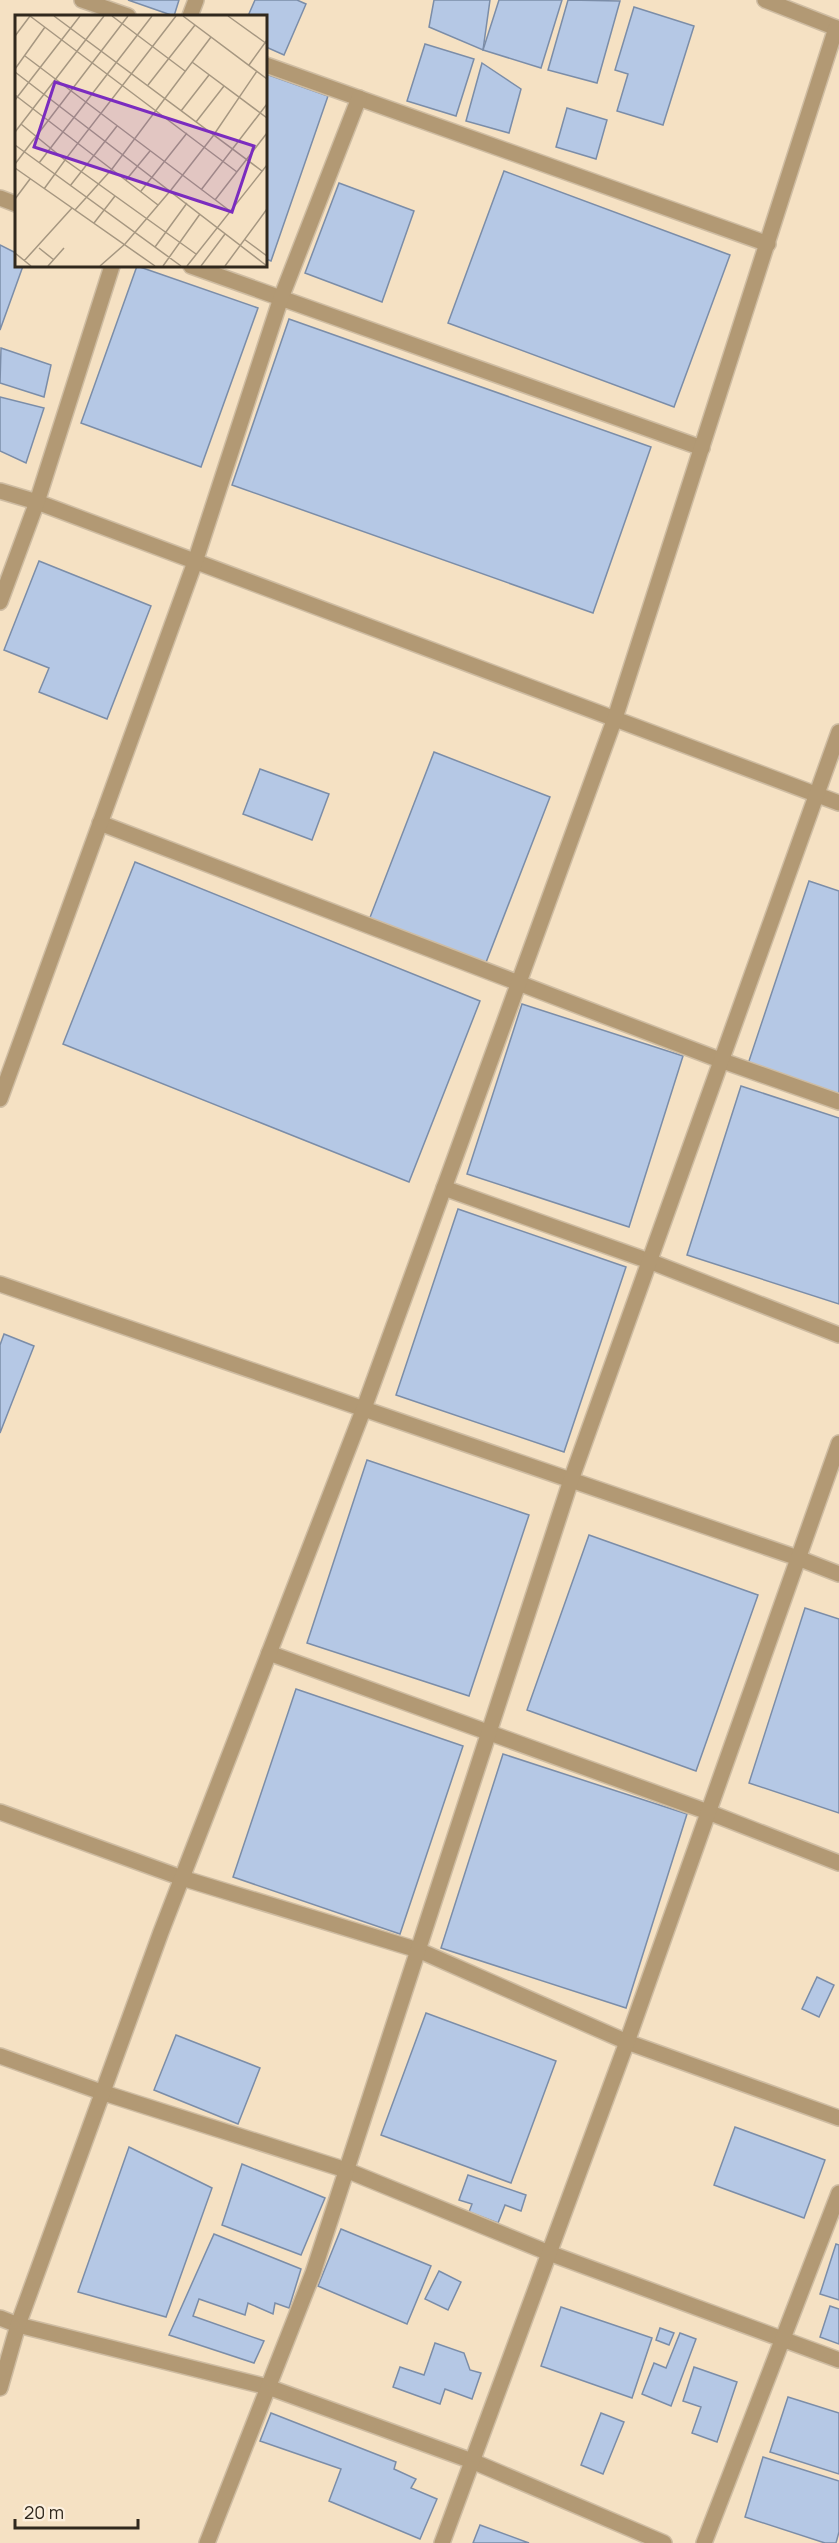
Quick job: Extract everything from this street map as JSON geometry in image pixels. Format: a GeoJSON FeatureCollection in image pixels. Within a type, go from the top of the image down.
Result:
{"type":"FeatureCollection","features":[{"type":"Feature","properties":{"kind":"street"},"geometry":{"type":"LineString","coordinates":[[82,0],[125,15]]}},
{"type":"Feature","properties":{"kind":"street"},"geometry":{"type":"LineString","coordinates":[[190,15],[196,0]]}},
{"type":"Feature","properties":{"kind":"street"},"geometry":{"type":"LineString","coordinates":[[0,2388],[18,2325],[182,1878],[364,1408],[615,718],[838,28],[765,0]]}},
{"type":"Feature","properties":{"kind":"street"},"geometry":{"type":"LineString","coordinates":[[267,65],[768,244]]}},
{"type":"Feature","properties":{"kind":"street"},"geometry":{"type":"LineString","coordinates":[[0,1099],[195,562],[281,298],[359,98]]}},
{"type":"Feature","properties":{"kind":"street"},"geometry":{"type":"LineString","coordinates":[[0,198],[15,204]]}},
{"type":"Feature","properties":{"kind":"street"},"geometry":{"type":"LineString","coordinates":[[0,602],[37,502],[112,267]]}},
{"type":"Feature","properties":{"kind":"street"},"geometry":{"type":"LineString","coordinates":[[194,267],[702,448]]}},
{"type":"Feature","properties":{"kind":"street"},"geometry":{"type":"LineString","coordinates":[[0,491],[37,502],[839,803]]}},
{"type":"Feature","properties":{"kind":"street"},"geometry":{"type":"LineString","coordinates":[[207,2543],[313,2273],[571,1480],[815,793],[839,732]]}},
{"type":"Feature","properties":{"kind":"street"},"geometry":{"type":"LineString","coordinates":[[100,823],[720,1060],[839,1101]]}},
{"type":"Feature","properties":{"kind":"street"},"geometry":{"type":"LineString","coordinates":[[444,1188],[649,1260],[839,1335]]}},
{"type":"Feature","properties":{"kind":"street"},"geometry":{"type":"LineString","coordinates":[[0,1284],[839,1574]]}},
{"type":"Feature","properties":{"kind":"street"},"geometry":{"type":"LineString","coordinates":[[442,2543],[627,2042],[839,1443]]}},
{"type":"Feature","properties":{"kind":"street"},"geometry":{"type":"LineString","coordinates":[[269,1653],[708,1812],[839,1863]]}},
{"type":"Feature","properties":{"kind":"street"},"geometry":{"type":"LineString","coordinates":[[0,1812],[182,1878],[418,1950],[627,2042],[839,2118]]}},
{"type":"Feature","properties":{"kind":"street"},"geometry":{"type":"LineString","coordinates":[[0,2056],[104,2093],[346,2170],[549,2253],[839,2360]]}},
{"type":"Feature","properties":{"kind":"street"},"geometry":{"type":"LineString","coordinates":[[704,2543],[839,2193]]}},
{"type":"Feature","properties":{"kind":"street"},"geometry":{"type":"LineString","coordinates":[[0,2318],[18,2325],[268,2387],[472,2461],[664,2543]]}},
{"type":"Feature","properties":{"kind":"building"},"geometry":{"type":"Polygon","coordinates":[[[128,0],[179,0],[174,15],[128,0]]]}},
{"type":"Feature","properties":{"kind":"building"},"geometry":{"type":"Polygon","coordinates":[[[255,0],[297,0],[306,4],[284,55],[267,47],[267,15],[248,15],[255,0]]]}},
{"type":"Feature","properties":{"kind":"building"},"geometry":{"type":"Polygon","coordinates":[[[434,0],[490,0],[483,50],[429,27],[434,0]]]}},
{"type":"Feature","properties":{"kind":"building"},"geometry":{"type":"Polygon","coordinates":[[[499,0],[562,0],[541,68],[483,50],[499,0]]]}},
{"type":"Feature","properties":{"kind":"building"},"geometry":{"type":"Polygon","coordinates":[[[568,0],[620,1],[597,83],[548,70],[568,0]]]}},
{"type":"Feature","properties":{"kind":"building"},"geometry":{"type":"Polygon","coordinates":[[[634,7],[694,26],[663,125],[617,111],[628,74],[615,70],[634,7]]]}},
{"type":"Feature","properties":{"kind":"building"},"geometry":{"type":"Polygon","coordinates":[[[425,44],[474,59],[456,116],[407,101],[425,44]]]}},
{"type":"Feature","properties":{"kind":"building"},"geometry":{"type":"Polygon","coordinates":[[[482,63],[521,89],[509,133],[466,121],[482,63]]]}},
{"type":"Feature","properties":{"kind":"building"},"geometry":{"type":"Polygon","coordinates":[[[267,74],[328,96],[271,261],[267,259],[267,74]]]}},
{"type":"Feature","properties":{"kind":"building"},"geometry":{"type":"Polygon","coordinates":[[[567,108],[607,120],[596,159],[556,147],[567,108]]]}},
{"type":"Feature","properties":{"kind":"building"},"geometry":{"type":"Polygon","coordinates":[[[504,171],[730,255],[674,407],[448,323],[504,171]]]}},
{"type":"Feature","properties":{"kind":"building"},"geometry":{"type":"Polygon","coordinates":[[[339,183],[414,211],[382,302],[305,273],[339,183]]]}},
{"type":"Feature","properties":{"kind":"building"},"geometry":{"type":"Polygon","coordinates":[[[0,245],[15,252],[15,267],[23,267],[0,330],[0,245]]]}},
{"type":"Feature","properties":{"kind":"building"},"geometry":{"type":"Polygon","coordinates":[[[137,267],[258,308],[201,467],[81,423],[137,267]]]}},
{"type":"Feature","properties":{"kind":"building"},"geometry":{"type":"Polygon","coordinates":[[[289,319],[651,447],[593,613],[232,485],[289,319]]]}},
{"type":"Feature","properties":{"kind":"building"},"geometry":{"type":"Polygon","coordinates":[[[1,348],[51,365],[44,397],[0,383],[1,348]]]}},
{"type":"Feature","properties":{"kind":"building"},"geometry":{"type":"Polygon","coordinates":[[[0,397],[44,408],[26,463],[0,451],[0,397]]]}},
{"type":"Feature","properties":{"kind":"building"},"geometry":{"type":"Polygon","coordinates":[[[39,561],[151,606],[107,719],[39,692],[49,668],[4,650],[39,561]]]}},
{"type":"Feature","properties":{"kind":"building"},"geometry":{"type":"Polygon","coordinates":[[[434,752],[550,797],[485,965],[369,920],[434,752]]]}},
{"type":"Feature","properties":{"kind":"building"},"geometry":{"type":"Polygon","coordinates":[[[260,769],[329,794],[312,840],[243,814],[260,769]]]}},
{"type":"Feature","properties":{"kind":"building"},"geometry":{"type":"Polygon","coordinates":[[[135,862],[480,1001],[409,1182],[63,1044],[135,862]]]}},
{"type":"Feature","properties":{"kind":"building"},"geometry":{"type":"Polygon","coordinates":[[[809,881],[839,891],[839,1095],[748,1064],[809,881]]]}},
{"type":"Feature","properties":{"kind":"building"},"geometry":{"type":"Polygon","coordinates":[[[522,1004],[683,1056],[629,1227],[467,1174],[522,1004]]]}},
{"type":"Feature","properties":{"kind":"building"},"geometry":{"type":"Polygon","coordinates":[[[741,1086],[839,1118],[839,1304],[687,1255],[741,1086]]]}},
{"type":"Feature","properties":{"kind":"building"},"geometry":{"type":"Polygon","coordinates":[[[458,1209],[626,1267],[564,1452],[396,1395],[458,1209]]]}},
{"type":"Feature","properties":{"kind":"building"},"geometry":{"type":"Polygon","coordinates":[[[4,1334],[34,1346],[0,1433],[0,1345],[4,1334]]]}},
{"type":"Feature","properties":{"kind":"building"},"geometry":{"type":"Polygon","coordinates":[[[367,1460],[529,1515],[469,1696],[307,1643],[367,1460]]]}},
{"type":"Feature","properties":{"kind":"building"},"geometry":{"type":"Polygon","coordinates":[[[589,1535],[758,1595],[696,1771],[527,1710],[589,1535]]]}},
{"type":"Feature","properties":{"kind":"building"},"geometry":{"type":"Polygon","coordinates":[[[805,1608],[839,1619],[839,1813],[749,1783],[805,1608]]]}},
{"type":"Feature","properties":{"kind":"building"},"geometry":{"type":"Polygon","coordinates":[[[296,1689],[463,1746],[400,1934],[233,1877],[296,1689]]]}},
{"type":"Feature","properties":{"kind":"building"},"geometry":{"type":"Polygon","coordinates":[[[503,1754],[687,1814],[626,2008],[441,1948],[503,1754]]]}},
{"type":"Feature","properties":{"kind":"building"},"geometry":{"type":"Polygon","coordinates":[[[817,1977],[834,1985],[819,2017],[802,2009],[817,1977]]]}},
{"type":"Feature","properties":{"kind":"building"},"geometry":{"type":"Polygon","coordinates":[[[426,2013],[556,2061],[511,2183],[381,2135],[426,2013]]]}},
{"type":"Feature","properties":{"kind":"building"},"geometry":{"type":"Polygon","coordinates":[[[176,2035],[260,2068],[238,2124],[154,2090],[176,2035]]]}},
{"type":"Feature","properties":{"kind":"building"},"geometry":{"type":"Polygon","coordinates":[[[735,2127],[825,2160],[804,2218],[714,2185],[735,2127]]]}},
{"type":"Feature","properties":{"kind":"building"},"geometry":{"type":"Polygon","coordinates":[[[129,2147],[212,2188],[166,2317],[78,2292],[129,2147]]]}},
{"type":"Feature","properties":{"kind":"building"},"geometry":{"type":"Polygon","coordinates":[[[242,2164],[325,2198],[301,2255],[222,2225],[242,2164]]]}},
{"type":"Feature","properties":{"kind":"building"},"geometry":{"type":"Polygon","coordinates":[[[468,2175],[526,2195],[521,2211],[505,2205],[498,2223],[469,2212],[472,2204],[459,2200],[468,2175]]]}},
{"type":"Feature","properties":{"kind":"building"},"geometry":{"type":"Polygon","coordinates":[[[341,2229],[431,2266],[407,2324],[318,2286],[341,2229]]]}},
{"type":"Feature","properties":{"kind":"building"},"geometry":{"type":"Polygon","coordinates":[[[214,2234],[301,2269],[289,2308],[275,2303],[273,2314],[248,2303],[245,2315],[199,2299],[193,2316],[264,2341],[254,2363],[169,2335],[214,2234]]]}},
{"type":"Feature","properties":{"kind":"building"},"geometry":{"type":"Polygon","coordinates":[[[836,2244],[839,2245],[839,2300],[820,2294],[836,2244]]]}},
{"type":"Feature","properties":{"kind":"building"},"geometry":{"type":"Polygon","coordinates":[[[439,2271],[461,2282],[448,2310],[425,2299],[439,2271]]]}},
{"type":"Feature","properties":{"kind":"building"},"geometry":{"type":"Polygon","coordinates":[[[830,2306],[839,2309],[839,2344],[820,2337],[830,2306]]]}},
{"type":"Feature","properties":{"kind":"building"},"geometry":{"type":"Polygon","coordinates":[[[561,2307],[652,2338],[632,2398],[541,2366],[561,2307]]]}},
{"type":"Feature","properties":{"kind":"building"},"geometry":{"type":"Polygon","coordinates":[[[660,2328],[674,2333],[669,2345],[656,2340],[660,2328]]]}},
{"type":"Feature","properties":{"kind":"building"},"geometry":{"type":"Polygon","coordinates":[[[680,2333],[696,2339],[671,2406],[642,2394],[654,2363],[666,2368],[680,2333]]]}},
{"type":"Feature","properties":{"kind":"building"},"geometry":{"type":"Polygon","coordinates":[[[435,2343],[464,2353],[470,2370],[481,2373],[472,2399],[445,2389],[440,2404],[393,2387],[400,2367],[424,2375],[435,2343]]]}},
{"type":"Feature","properties":{"kind":"building"},"geometry":{"type":"Polygon","coordinates":[[[694,2367],[737,2382],[717,2442],[692,2433],[701,2407],[683,2401],[694,2367]]]}},
{"type":"Feature","properties":{"kind":"building"},"geometry":{"type":"Polygon","coordinates":[[[788,2397],[839,2413],[839,2474],[770,2452],[788,2397]]]}},
{"type":"Feature","properties":{"kind":"building"},"geometry":{"type":"Polygon","coordinates":[[[271,2413],[396,2462],[394,2469],[416,2479],[411,2488],[437,2499],[420,2539],[329,2501],[341,2469],[260,2441],[271,2413]]]}},
{"type":"Feature","properties":{"kind":"building"},"geometry":{"type":"Polygon","coordinates":[[[601,2413],[624,2422],[603,2474],[581,2465],[601,2413]]]}},
{"type":"Feature","properties":{"kind":"building"},"geometry":{"type":"Polygon","coordinates":[[[763,2457],[839,2481],[839,2532],[836,2543],[825,2543],[745,2517],[763,2457]]]}},
{"type":"Feature","properties":{"kind":"building"},"geometry":{"type":"Polygon","coordinates":[[[480,2525],[529,2543],[473,2543],[480,2525]]]}}]}
